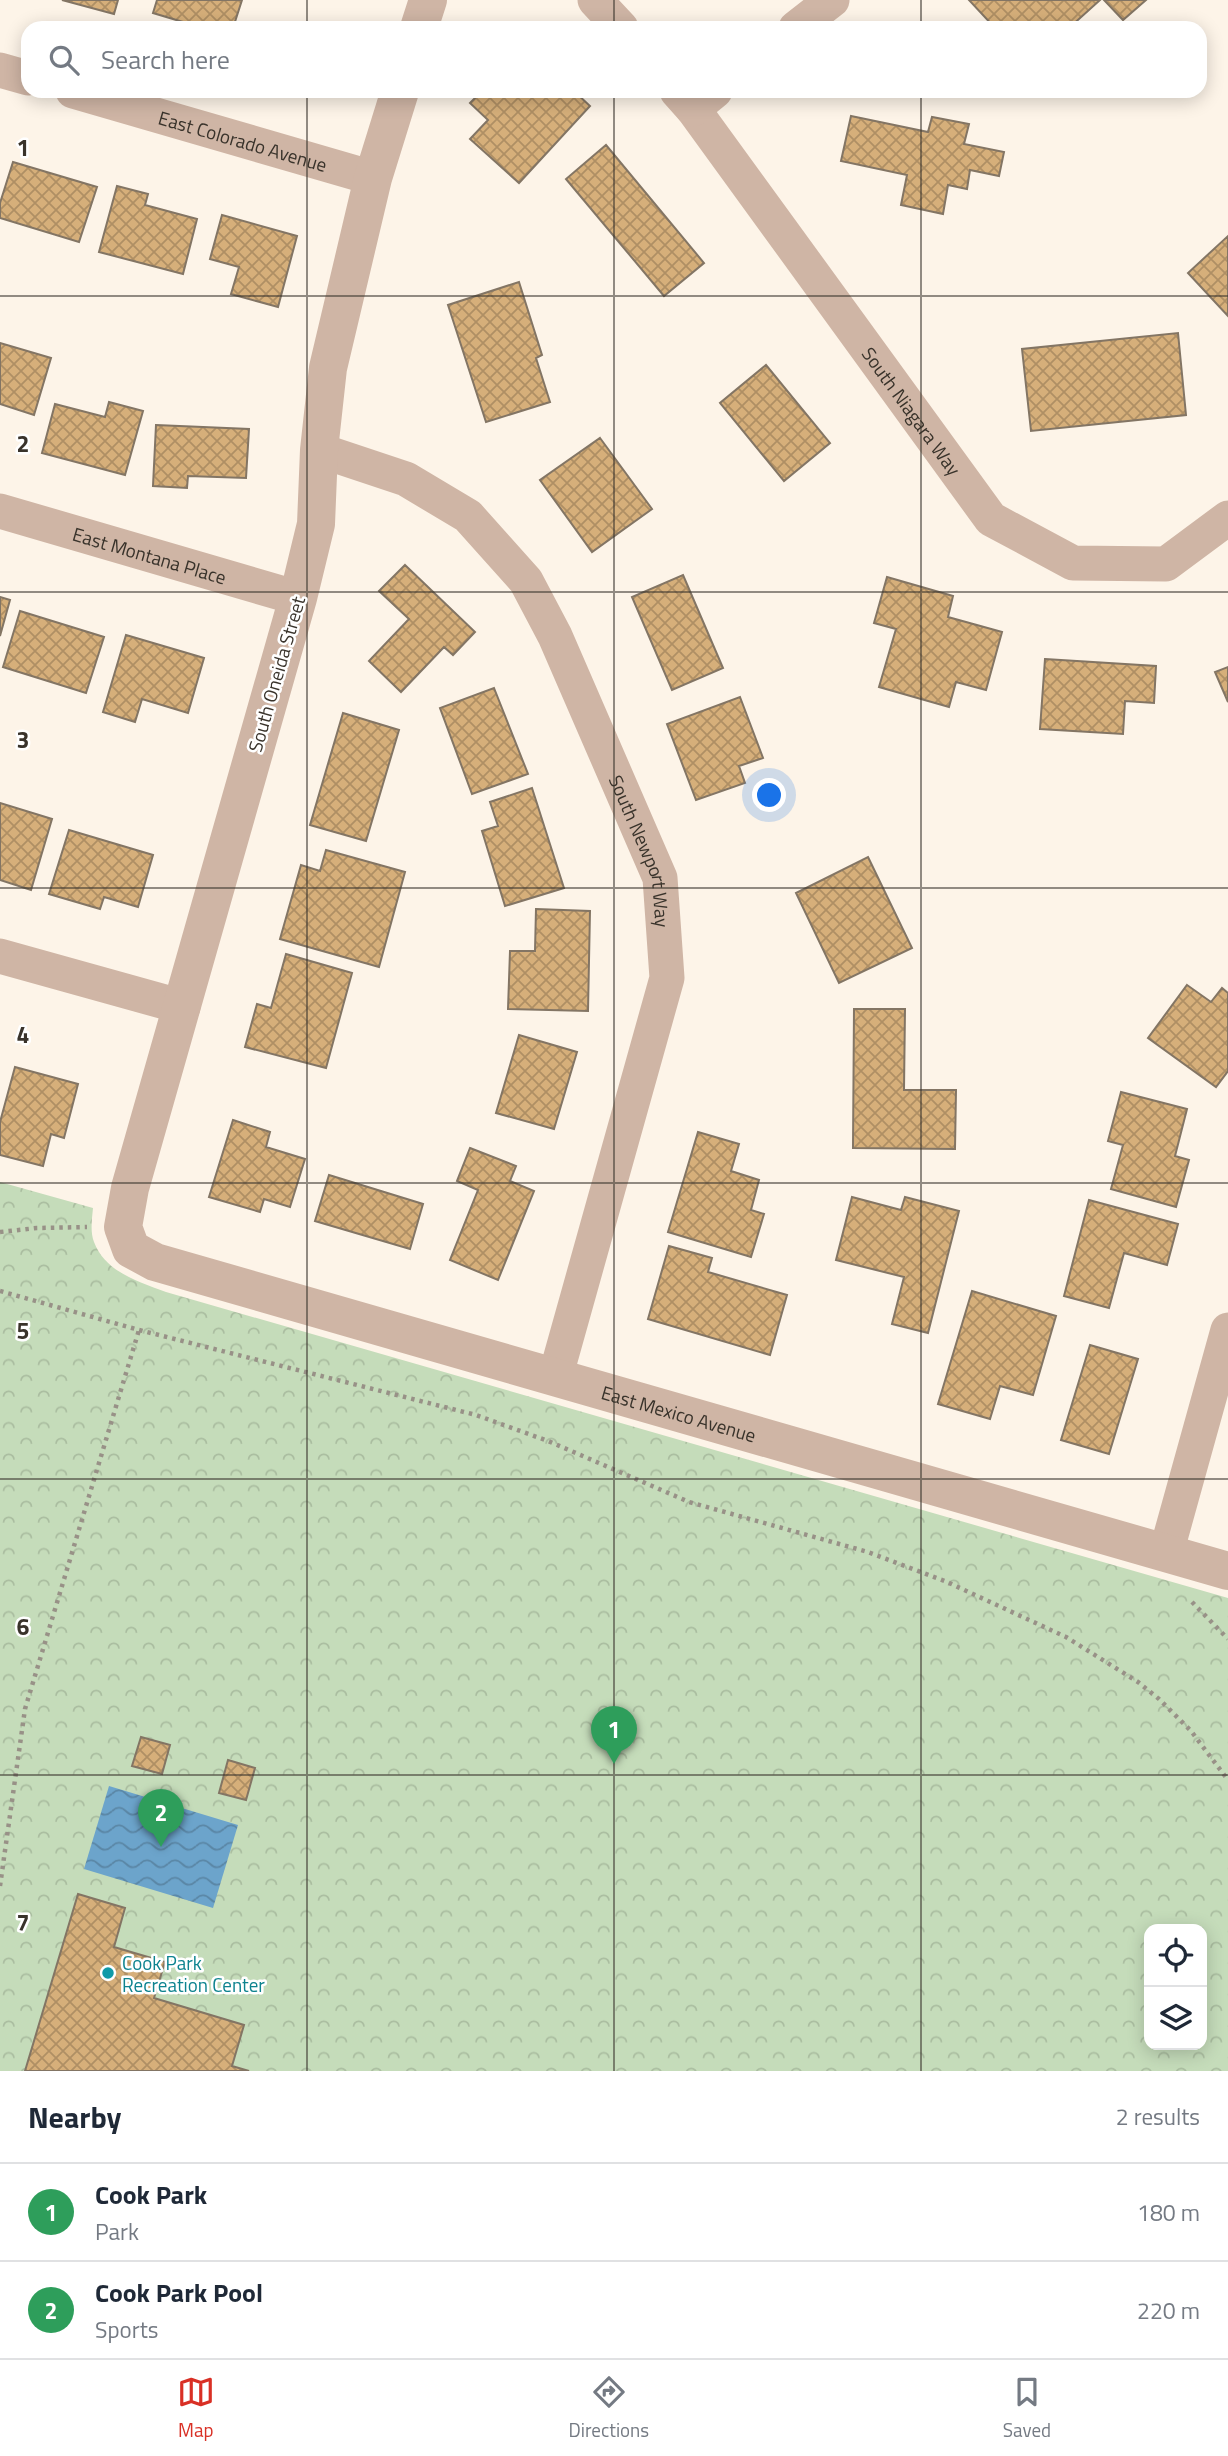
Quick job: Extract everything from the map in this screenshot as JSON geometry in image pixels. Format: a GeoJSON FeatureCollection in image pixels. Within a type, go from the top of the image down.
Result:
{"type":"FeatureCollection","features":[{"type":"Feature","properties":{"kind":"street"},"geometry":{"type":"LineString","coordinates":[[421,21],[428,0]]}},
{"type":"Feature","properties":{"kind":"street"},"geometry":{"type":"LineString","coordinates":[[596,0],[615,21]]}},
{"type":"Feature","properties":{"kind":"street"},"geometry":{"type":"LineString","coordinates":[[805,21],[832,0]]}},
{"type":"Feature","properties":{"kind":"street"},"geometry":{"type":"LineString","coordinates":[[0,70],[21,76]]}},
{"type":"Feature","properties":{"kind":"street","name":"East Colorado Avenue"},"geometry":{"type":"LineString","coordinates":[[97,98],[373,178]]}},
{"type":"Feature","properties":{"kind":"street","name":"South Oneida Street"},"geometry":{"type":"LineString","coordinates":[[127,1238],[130,1188],[298,598],[316,524],[328,368],[373,178],[398,98]]}},
{"type":"Feature","properties":{"kind":"street","name":"South Niagara Way"},"geometry":{"type":"LineString","coordinates":[[696,98],[990,519],[1073,563],[1166,564],[1228,518]]}},
{"type":"Feature","properties":{"kind":"street","name":"South Newport Way"},"geometry":{"type":"LineString","coordinates":[[320,450],[405,479],[468,516],[526,581],[555,636],[660,878],[667,978],[555,1378]]}},
{"type":"Feature","properties":{"kind":"street","name":"East Montana Place"},"geometry":{"type":"LineString","coordinates":[[0,510],[298,598]]}},
{"type":"Feature","properties":{"kind":"street"},"geometry":{"type":"LineString","coordinates":[[0,956],[183,1007]]}},
{"type":"Feature","properties":{"kind":"street","name":"East Mexico Avenue"},"geometry":{"type":"LineString","coordinates":[[127,1238],[155,1262],[1228,1571]]}},
{"type":"Feature","properties":{"kind":"street"},"geometry":{"type":"LineString","coordinates":[[1166,1553],[1228,1330]]}},
{"type":"Feature","properties":{"kind":"path"},"geometry":{"type":"LineString","coordinates":[[0,1232],[67,1226],[127,1238]]}},
{"type":"Feature","properties":{"kind":"path"},"geometry":{"type":"LineString","coordinates":[[0,1291],[139,1330],[476,1415],[559,1445],[689,1502],[868,1552],[958,1587],[1066,1637],[1138,1682],[1191,1731],[1228,1780]]}},
{"type":"Feature","properties":{"kind":"path"},"geometry":{"type":"LineString","coordinates":[[0,1886],[25,1709],[139,1330]]}},
{"type":"Feature","properties":{"kind":"green space"},"geometry":{"type":"Polygon","coordinates":[[[0,1182],[93,1208],[93,1238],[106,1261],[124,1274],[166,1292],[1228,1598],[1228,2071],[0,2071],[0,1182]]]}},
{"type":"Feature","properties":{"kind":"water"},"geometry":{"type":"Polygon","coordinates":[[[109,1786],[238,1825],[213,1908],[84,1869],[109,1786]]]}},
{"type":"Feature","properties":{"kind":"building"},"geometry":{"type":"Polygon","coordinates":[[[62,0],[118,0],[114,14],[62,0]]]}},
{"type":"Feature","properties":{"kind":"building"},"geometry":{"type":"Polygon","coordinates":[[[157,0],[242,0],[235,21],[180,21],[153,13],[157,0]]]}},
{"type":"Feature","properties":{"kind":"building"},"geometry":{"type":"Polygon","coordinates":[[[969,0],[1100,0],[1077,21],[988,21],[969,0]]]}},
{"type":"Feature","properties":{"kind":"building"},"geometry":{"type":"Polygon","coordinates":[[[1104,0],[1146,0],[1123,20],[1104,0]]]}},
{"type":"Feature","properties":{"kind":"building"},"geometry":{"type":"Polygon","coordinates":[[[475,98],[581,98],[590,106],[519,183],[470,139],[488,120],[470,103],[475,98]]]}},
{"type":"Feature","properties":{"kind":"building"},"geometry":{"type":"Polygon","coordinates":[[[851,116],[928,132],[932,117],[969,124],[964,144],[1004,152],[999,176],[970,170],[967,189],[948,185],[943,214],[901,205],[907,175],[841,161],[851,116]]]}},
{"type":"Feature","properties":{"kind":"building"},"geometry":{"type":"Polygon","coordinates":[[[606,145],[704,263],[664,296],[566,179],[606,145]]]}},
{"type":"Feature","properties":{"kind":"building"},"geometry":{"type":"Polygon","coordinates":[[[13,162],[97,187],[79,242],[0,218],[0,203],[13,162]]]}},
{"type":"Feature","properties":{"kind":"building"},"geometry":{"type":"Polygon","coordinates":[[[117,186],[148,194],[145,205],[197,219],[183,274],[99,252],[117,186]]]}},
{"type":"Feature","properties":{"kind":"building"},"geometry":{"type":"Polygon","coordinates":[[[222,215],[297,236],[278,307],[231,294],[239,267],[210,259],[222,215]]]}},
{"type":"Feature","properties":{"kind":"building"},"geometry":{"type":"Polygon","coordinates":[[[1228,236],[1228,316],[1188,273],[1228,236]]]}},
{"type":"Feature","properties":{"kind":"building"},"geometry":{"type":"Polygon","coordinates":[[[519,282],[542,355],[536,358],[550,402],[486,422],[448,305],[519,282]]]}},
{"type":"Feature","properties":{"kind":"building"},"geometry":{"type":"Polygon","coordinates":[[[1178,333],[1186,415],[1031,431],[1022,349],[1178,333]]]}},
{"type":"Feature","properties":{"kind":"building"},"geometry":{"type":"Polygon","coordinates":[[[0,343],[51,358],[34,415],[0,404],[0,343]]]}},
{"type":"Feature","properties":{"kind":"building"},"geometry":{"type":"Polygon","coordinates":[[[766,365],[830,443],[784,481],[720,403],[766,365]]]}},
{"type":"Feature","properties":{"kind":"building"},"geometry":{"type":"Polygon","coordinates":[[[109,402],[143,411],[125,475],[42,453],[55,404],[105,417],[109,402]]]}},
{"type":"Feature","properties":{"kind":"building"},"geometry":{"type":"Polygon","coordinates":[[[156,425],[249,429],[246,478],[188,476],[187,488],[153,486],[156,425]]]}},
{"type":"Feature","properties":{"kind":"building"},"geometry":{"type":"Polygon","coordinates":[[[600,438],[652,509],[592,552],[540,480],[600,438]]]}},
{"type":"Feature","properties":{"kind":"building"},"geometry":{"type":"Polygon","coordinates":[[[405,565],[475,632],[453,655],[444,647],[401,692],[369,661],[409,619],[379,591],[405,565]]]}},
{"type":"Feature","properties":{"kind":"building"},"geometry":{"type":"Polygon","coordinates":[[[683,575],[723,668],[672,690],[632,597],[683,575]]]}},
{"type":"Feature","properties":{"kind":"building"},"geometry":{"type":"Polygon","coordinates":[[[887,577],[953,596],[948,617],[1002,632],[986,690],[956,682],[949,707],[879,687],[896,629],[874,623],[887,577]]]}},
{"type":"Feature","properties":{"kind":"building"},"geometry":{"type":"Polygon","coordinates":[[[0,597],[10,600],[0,636],[0,597]]]}},
{"type":"Feature","properties":{"kind":"building"},"geometry":{"type":"Polygon","coordinates":[[[20,611],[104,637],[86,693],[3,667],[20,611]]]}},
{"type":"Feature","properties":{"kind":"building"},"geometry":{"type":"Polygon","coordinates":[[[126,635],[204,658],[188,713],[142,699],[135,722],[103,712],[126,635]]]}},
{"type":"Feature","properties":{"kind":"building"},"geometry":{"type":"Polygon","coordinates":[[[1045,659],[1156,666],[1154,703],[1125,701],[1123,734],[1040,729],[1045,659]]]}},
{"type":"Feature","properties":{"kind":"building"},"geometry":{"type":"Polygon","coordinates":[[[1228,667],[1228,702],[1215,672],[1228,667]]]}},
{"type":"Feature","properties":{"kind":"building"},"geometry":{"type":"Polygon","coordinates":[[[494,688],[528,774],[472,794],[440,708],[494,688]]]}},
{"type":"Feature","properties":{"kind":"building"},"geometry":{"type":"Polygon","coordinates":[[[740,697],[763,758],[739,766],[745,783],[696,800],[667,724],[740,697]]]}},
{"type":"Feature","properties":{"kind":"building"},"geometry":{"type":"Polygon","coordinates":[[[343,713],[399,730],[366,841],[310,825],[343,713]]]}},
{"type":"Feature","properties":{"kind":"building"},"geometry":{"type":"Polygon","coordinates":[[[532,788],[564,888],[505,906],[482,831],[498,826],[490,802],[532,788]]]}},
{"type":"Feature","properties":{"kind":"building"},"geometry":{"type":"Polygon","coordinates":[[[0,803],[52,819],[31,890],[0,880],[0,803]]]}},
{"type":"Feature","properties":{"kind":"building"},"geometry":{"type":"Polygon","coordinates":[[[69,830],[153,855],[138,907],[104,897],[100,909],[49,894],[69,830]]]}},
{"type":"Feature","properties":{"kind":"building"},"geometry":{"type":"Polygon","coordinates":[[[326,850],[405,872],[379,967],[280,939],[301,865],[320,871],[326,850]]]}},
{"type":"Feature","properties":{"kind":"building"},"geometry":{"type":"Polygon","coordinates":[[[868,857],[912,948],[839,983],[796,893],[868,857]]]}},
{"type":"Feature","properties":{"kind":"building"},"geometry":{"type":"Polygon","coordinates":[[[536,909],[590,911],[588,1011],[508,1009],[510,951],[535,951],[536,909]]]}},
{"type":"Feature","properties":{"kind":"building"},"geometry":{"type":"Polygon","coordinates":[[[286,954],[352,973],[326,1068],[245,1047],[257,1004],[271,1008],[286,954]]]}},
{"type":"Feature","properties":{"kind":"building"},"geometry":{"type":"Polygon","coordinates":[[[1187,985],[1211,1002],[1222,988],[1228,993],[1228,1071],[1216,1087],[1148,1038],[1187,985]]]}},
{"type":"Feature","properties":{"kind":"building"},"geometry":{"type":"Polygon","coordinates":[[[854,1009],[905,1009],[904,1090],[956,1090],[955,1149],[853,1148],[854,1009]]]}},
{"type":"Feature","properties":{"kind":"building"},"geometry":{"type":"Polygon","coordinates":[[[519,1035],[577,1052],[554,1129],[496,1113],[519,1035]]]}},
{"type":"Feature","properties":{"kind":"building"},"geometry":{"type":"Polygon","coordinates":[[[15,1067],[78,1084],[64,1138],[51,1134],[43,1166],[0,1155],[0,1122],[15,1067]]]}},
{"type":"Feature","properties":{"kind":"building"},"geometry":{"type":"Polygon","coordinates":[[[1121,1092],[1187,1109],[1175,1156],[1189,1160],[1176,1207],[1111,1189],[1123,1145],[1108,1141],[1121,1092]]]}},
{"type":"Feature","properties":{"kind":"building"},"geometry":{"type":"Polygon","coordinates":[[[233,1120],[270,1132],[266,1147],[305,1159],[290,1207],[264,1199],[260,1212],[209,1197],[233,1120]]]}},
{"type":"Feature","properties":{"kind":"building"},"geometry":{"type":"Polygon","coordinates":[[[698,1132],[739,1144],[731,1171],[759,1180],[751,1210],[764,1214],[751,1257],[668,1232],[698,1132]]]}},
{"type":"Feature","properties":{"kind":"building"},"geometry":{"type":"Polygon","coordinates":[[[470,1148],[516,1166],[510,1181],[534,1191],[498,1280],[450,1260],[478,1190],[457,1181],[470,1148]]]}},
{"type":"Feature","properties":{"kind":"building"},"geometry":{"type":"Polygon","coordinates":[[[329,1175],[423,1204],[410,1249],[315,1221],[329,1175]]]}},
{"type":"Feature","properties":{"kind":"building"},"geometry":{"type":"Polygon","coordinates":[[[852,1197],[901,1210],[905,1197],[959,1211],[928,1333],[892,1324],[904,1277],[836,1260],[852,1197]]]}},
{"type":"Feature","properties":{"kind":"building"},"geometry":{"type":"Polygon","coordinates":[[[1089,1200],[1178,1224],[1167,1265],[1124,1253],[1109,1308],[1064,1296],[1089,1200]]]}},
{"type":"Feature","properties":{"kind":"building"},"geometry":{"type":"Polygon","coordinates":[[[669,1246],[712,1258],[708,1272],[787,1295],[770,1355],[648,1319],[669,1246]]]}},
{"type":"Feature","properties":{"kind":"building"},"geometry":{"type":"Polygon","coordinates":[[[972,1291],[1056,1316],[1033,1395],[1000,1386],[990,1419],[938,1404],[972,1291]]]}},
{"type":"Feature","properties":{"kind":"building"},"geometry":{"type":"Polygon","coordinates":[[[1090,1345],[1138,1359],[1109,1454],[1061,1440],[1090,1345]]]}},
{"type":"Feature","properties":{"kind":"building"},"geometry":{"type":"Polygon","coordinates":[[[141,1737],[170,1745],[162,1774],[132,1766],[141,1737]]]}},
{"type":"Feature","properties":{"kind":"building"},"geometry":{"type":"Polygon","coordinates":[[[228,1760],[255,1768],[246,1800],[219,1793],[228,1760]]]}},
{"type":"Feature","properties":{"kind":"building","name":"Cook Park Recreation Center"},"geometry":{"type":"Polygon","coordinates":[[[78,1894],[125,1908],[114,1947],[165,1962],[154,1998],[244,2025],[232,2066],[249,2071],[25,2071],[78,1894]]]}},
{"type":"Feature","properties":{"kind":"place","name":"Cook Park"},"geometry":{"type":"Point","coordinates":[614,1764]}},
{"type":"Feature","properties":{"kind":"place","name":"Cook Park Pool"},"geometry":{"type":"Point","coordinates":[161,1847]}},
{"type":"Feature","properties":{"kind":"place","name":"Cook Park Recreation Center"},"geometry":{"type":"Point","coordinates":[108,1973]}}]}
